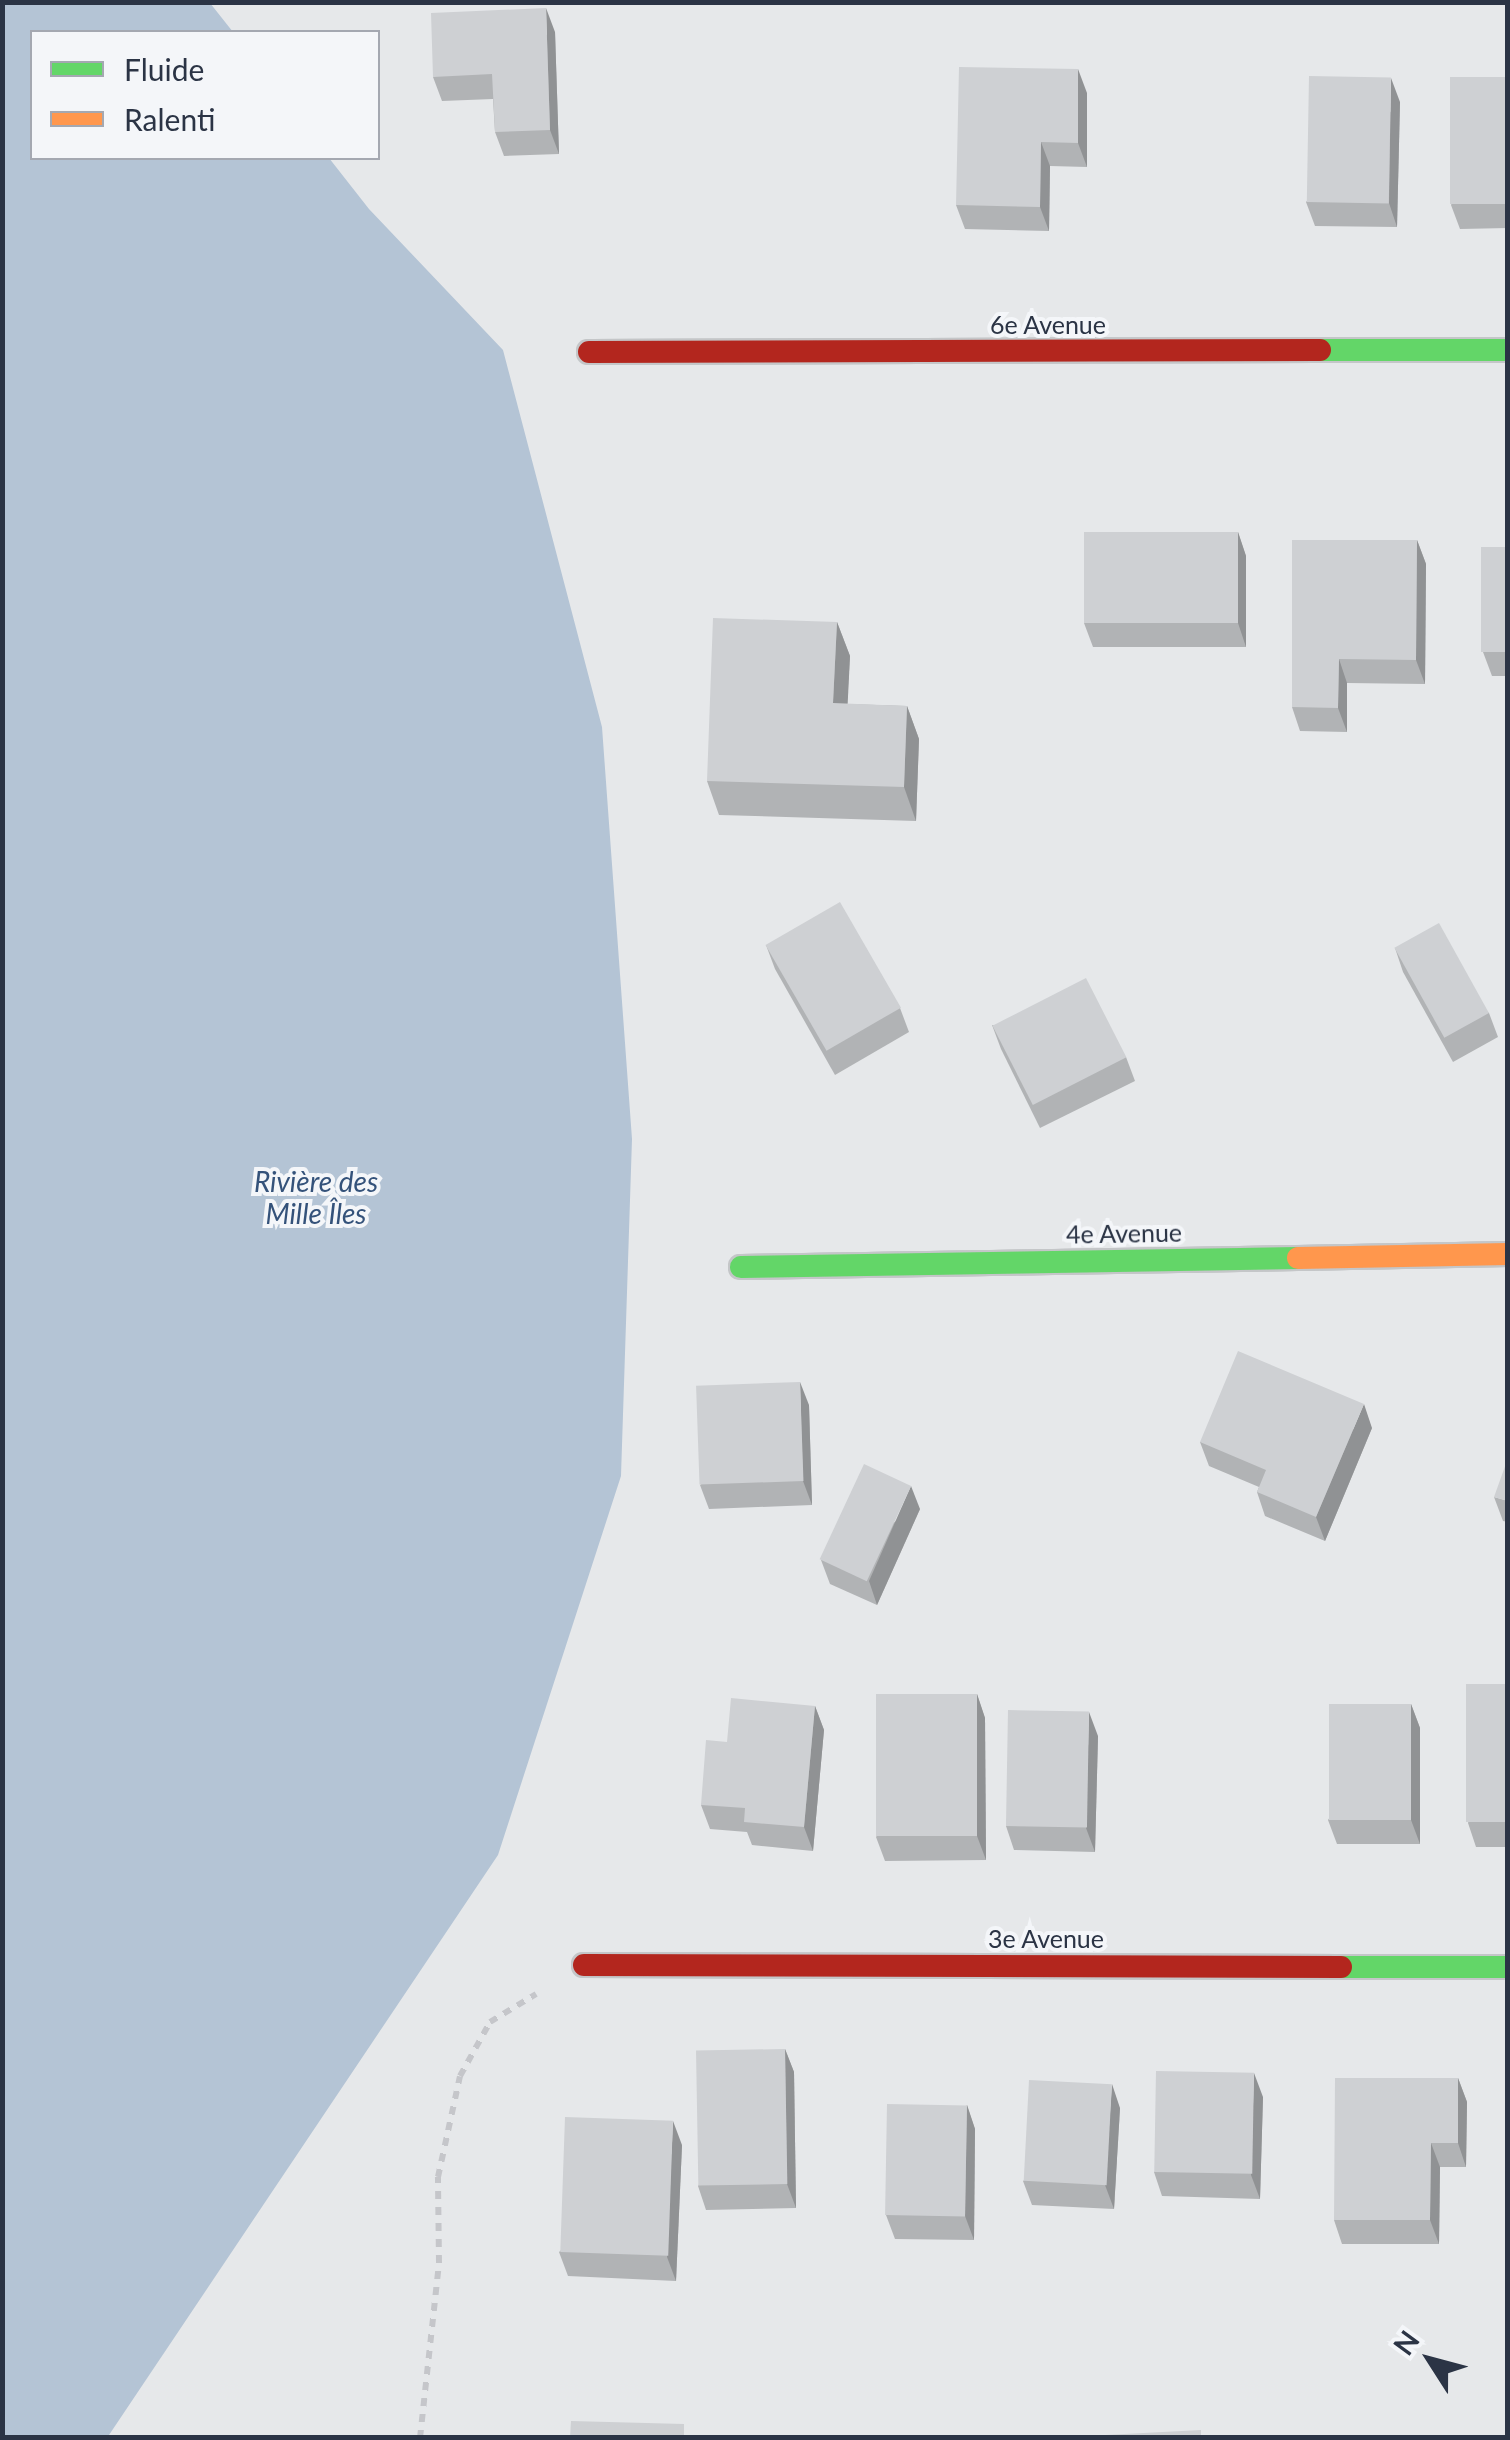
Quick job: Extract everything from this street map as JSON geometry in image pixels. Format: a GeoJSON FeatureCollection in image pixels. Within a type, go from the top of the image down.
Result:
{"type":"FeatureCollection","features":[{"type":"Feature","properties":{"kind":"street","name":"6e Avenue"},"geometry":{"type":"LineString","coordinates":[[589,352],[1508,350]]}},
{"type":"Feature","properties":{"kind":"street","name":"4e Avenue"},"geometry":{"type":"LineString","coordinates":[[741,1267],[1508,1254]]}},
{"type":"Feature","properties":{"kind":"street","name":"3e Avenue"},"geometry":{"type":"LineString","coordinates":[[584,1965],[1508,1966]]}},
{"type":"Feature","properties":{"kind":"path"},"geometry":{"type":"LineString","coordinates":[[420,2438],[439,2263],[438,2176],[460,2076],[490,2022],[584,1965]]}},
{"type":"Feature","properties":{"kind":"water","name":"Rivière des Mille Îles"},"geometry":{"type":"Polygon","coordinates":[[[3,2],[210,3],[231,30],[30,30],[30,160],[331,160],[369,209],[503,350],[602,727],[632,1139],[621,1476],[498,1855],[107,2438],[2,2437],[3,2]]]}},
{"type":"Feature","properties":{"kind":"building"},"geometry":{"type":"Polygon","coordinates":[[[546,8],[550,130],[495,132],[492,74],[433,77],[431,13],[546,8]]]}},
{"type":"Feature","properties":{"kind":"building"},"geometry":{"type":"Polygon","coordinates":[[[959,67],[1078,69],[1078,143],[1041,142],[1040,207],[956,205],[959,67]]]}},
{"type":"Feature","properties":{"kind":"building"},"geometry":{"type":"Polygon","coordinates":[[[1309,76],[1391,77],[1389,203],[1307,202],[1309,76]]]}},
{"type":"Feature","properties":{"kind":"building"},"geometry":{"type":"Polygon","coordinates":[[[1450,77],[1508,77],[1508,204],[1450,204],[1450,77]]]}},
{"type":"Feature","properties":{"kind":"building"},"geometry":{"type":"Polygon","coordinates":[[[1084,532],[1238,532],[1238,623],[1084,623],[1084,532]]]}},
{"type":"Feature","properties":{"kind":"building"},"geometry":{"type":"Polygon","coordinates":[[[1292,540],[1417,540],[1416,660],[1339,659],[1338,708],[1292,707],[1292,540]]]}},
{"type":"Feature","properties":{"kind":"building"},"geometry":{"type":"Polygon","coordinates":[[[1481,547],[1508,547],[1508,652],[1481,652],[1481,547]]]}},
{"type":"Feature","properties":{"kind":"building"},"geometry":{"type":"Polygon","coordinates":[[[713,618],[837,622],[833,703],[907,706],[904,787],[707,781],[713,618]]]}},
{"type":"Feature","properties":{"kind":"building"},"geometry":{"type":"Polygon","coordinates":[[[840,902],[901,1008],[827,1051],[766,945],[840,902]]]}},
{"type":"Feature","properties":{"kind":"building"},"geometry":{"type":"Polygon","coordinates":[[[1439,923],[1489,1013],[1444,1038],[1394,948],[1439,923]]]}},
{"type":"Feature","properties":{"kind":"building"},"geometry":{"type":"Polygon","coordinates":[[[1086,978],[1126,1057],[1033,1105],[992,1026],[1086,978]]]}},
{"type":"Feature","properties":{"kind":"building"},"geometry":{"type":"Polygon","coordinates":[[[1238,1351],[1364,1404],[1316,1517],[1257,1492],[1266,1470],[1200,1442],[1238,1351]]]}},
{"type":"Feature","properties":{"kind":"building"},"geometry":{"type":"Polygon","coordinates":[[[800,1382],[803,1481],[700,1485],[696,1386],[800,1382]]]}},
{"type":"Feature","properties":{"kind":"building"},"geometry":{"type":"Polygon","coordinates":[[[1508,1458],[1508,1501],[1494,1497],[1508,1458]]]}},
{"type":"Feature","properties":{"kind":"building"},"geometry":{"type":"Polygon","coordinates":[[[864,1464],[911,1486],[867,1581],[820,1559],[864,1464]]]}},
{"type":"Feature","properties":{"kind":"building"},"geometry":{"type":"Polygon","coordinates":[[[1466,1684],[1508,1684],[1508,1822],[1466,1822],[1466,1684]]]}},
{"type":"Feature","properties":{"kind":"building"},"geometry":{"type":"Polygon","coordinates":[[[876,1694],[977,1694],[977,1836],[876,1836],[876,1694]]]}},
{"type":"Feature","properties":{"kind":"building"},"geometry":{"type":"Polygon","coordinates":[[[731,1698],[815,1706],[804,1827],[744,1822],[745,1808],[701,1805],[706,1740],[727,1742],[731,1698]]]}},
{"type":"Feature","properties":{"kind":"building"},"geometry":{"type":"Polygon","coordinates":[[[1329,1704],[1411,1704],[1411,1820],[1329,1820],[1329,1704]]]}},
{"type":"Feature","properties":{"kind":"building"},"geometry":{"type":"Polygon","coordinates":[[[1008,1710],[1089,1711],[1087,1827],[1006,1826],[1008,1710]]]}},
{"type":"Feature","properties":{"kind":"building"},"geometry":{"type":"Polygon","coordinates":[[[785,2049],[787,2184],[698,2186],[696,2051],[785,2049]]]}},
{"type":"Feature","properties":{"kind":"building"},"geometry":{"type":"Polygon","coordinates":[[[1156,2071],[1254,2073],[1252,2174],[1154,2172],[1156,2071]]]}},
{"type":"Feature","properties":{"kind":"building"},"geometry":{"type":"Polygon","coordinates":[[[1335,2078],[1458,2078],[1458,2143],[1431,2143],[1430,2220],[1334,2220],[1335,2078]]]}},
{"type":"Feature","properties":{"kind":"building"},"geometry":{"type":"Polygon","coordinates":[[[1029,2080],[1112,2084],[1107,2185],[1024,2181],[1029,2080]]]}},
{"type":"Feature","properties":{"kind":"building"},"geometry":{"type":"Polygon","coordinates":[[[887,2104],[967,2105],[965,2216],[885,2215],[887,2104]]]}},
{"type":"Feature","properties":{"kind":"building"},"geometry":{"type":"Polygon","coordinates":[[[565,2117],[673,2121],[668,2256],[560,2252],[565,2117]]]}},
{"type":"Feature","properties":{"kind":"building"},"geometry":{"type":"Polygon","coordinates":[[[571,2421],[684,2424],[684,2438],[570,2438],[571,2421]]]}},
{"type":"Feature","properties":{"kind":"building"},"geometry":{"type":"Polygon","coordinates":[[[1201,2430],[1201,2438],[1105,2438],[1105,2435],[1201,2430]]]}},
{"type":"Feature","properties":{"kind":"traffic: fast"},"geometry":{"type":"LineString","coordinates":[[1320,350],[1508,350]]}},
{"type":"Feature","properties":{"kind":"traffic: fast"},"geometry":{"type":"LineString","coordinates":[[741,1267],[1298,1258]]}},
{"type":"Feature","properties":{"kind":"traffic: fast"},"geometry":{"type":"LineString","coordinates":[[1341,1967],[1508,1967]]}},
{"type":"Feature","properties":{"kind":"traffic: slow"},"geometry":{"type":"LineString","coordinates":[[1298,1258],[1508,1254]]}},
{"type":"Feature","properties":{"kind":"traffic: jam"},"geometry":{"type":"LineString","coordinates":[[589,352],[1320,350]]}},
{"type":"Feature","properties":{"kind":"traffic: jam"},"geometry":{"type":"LineString","coordinates":[[584,1965],[1341,1967]]}}]}
